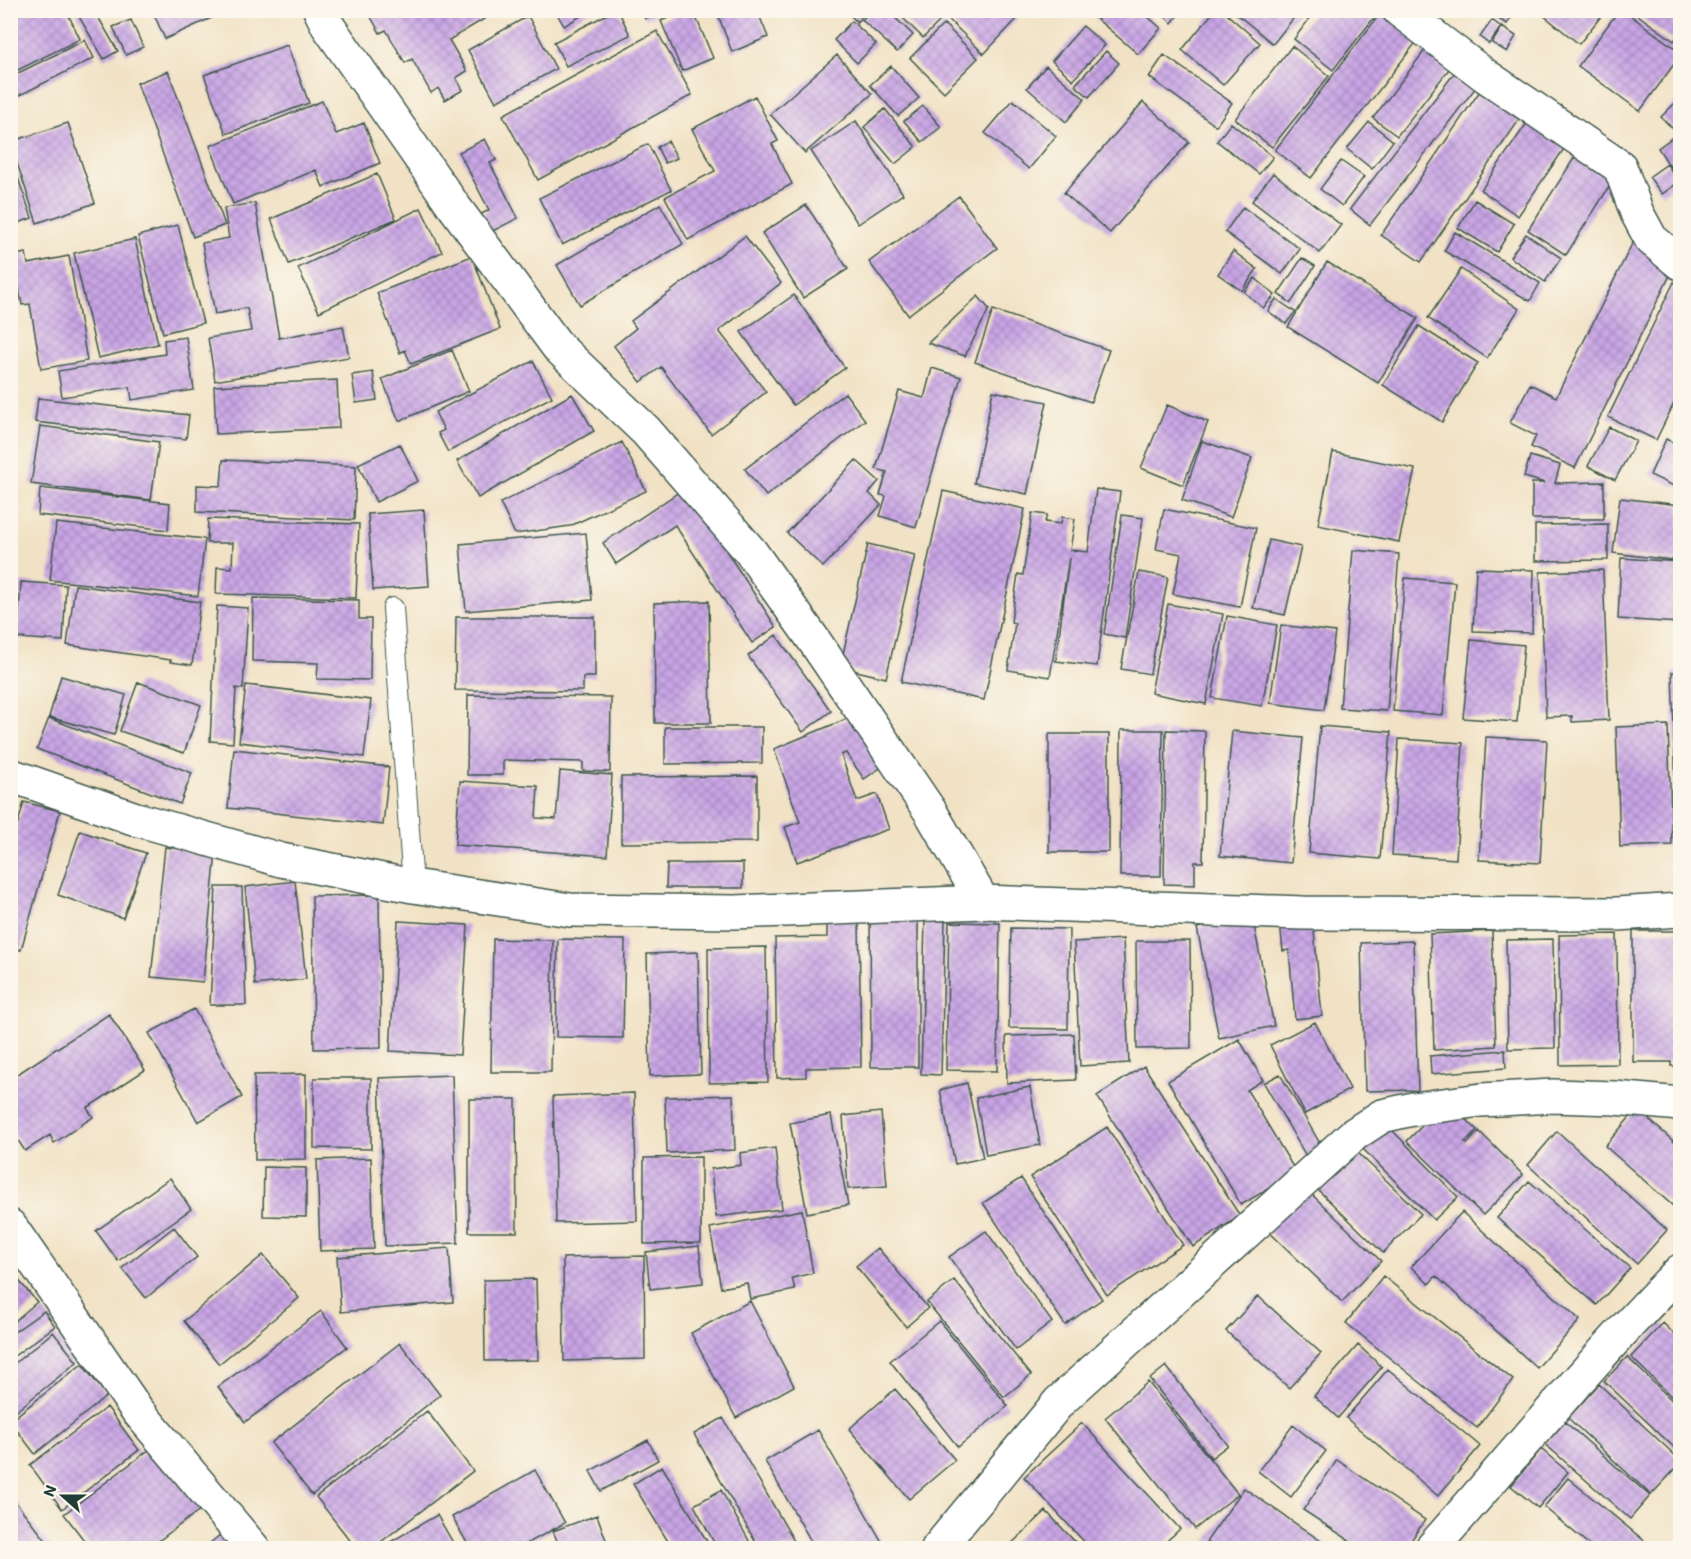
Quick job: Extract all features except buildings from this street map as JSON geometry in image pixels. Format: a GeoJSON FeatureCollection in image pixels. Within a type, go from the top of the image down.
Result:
{"type":"FeatureCollection","features":[{"type":"Feature","properties":{"kind":"street"},"geometry":{"type":"LineString","coordinates":[[320,10],[328,26],[446,196],[558,347],[646,431],[751,552],[930,811],[983,902]]}},
{"type":"Feature","properties":{"kind":"street"},"geometry":{"type":"LineString","coordinates":[[1399,10],[1486,76],[1620,167],[1637,213],[1651,239],[1680,263]]}},
{"type":"Feature","properties":{"kind":"street"},"geometry":{"type":"LineString","coordinates":[[10,775],[136,819],[281,860],[413,886],[570,910],[735,912],[983,902],[1303,913],[1617,915],[1680,910]]}},
{"type":"Feature","properties":{"kind":"street"},"geometry":{"type":"LineString","coordinates":[[938,1548],[1059,1402],[1353,1135],[1382,1116],[1413,1109],[1481,1100],[1553,1096],[1615,1098],[1680,1104]]}},
{"type":"Feature","properties":{"kind":"street"},"geometry":{"type":"LineString","coordinates":[[10,1226],[137,1410],[253,1548]]}},
{"type":"Feature","properties":{"kind":"street"},"geometry":{"type":"LineString","coordinates":[[1432,1548],[1516,1449],[1680,1270]]}},
{"type":"Feature","properties":{"kind":"lane"},"geometry":{"type":"LineString","coordinates":[[393,609],[413,886]]}}]}
